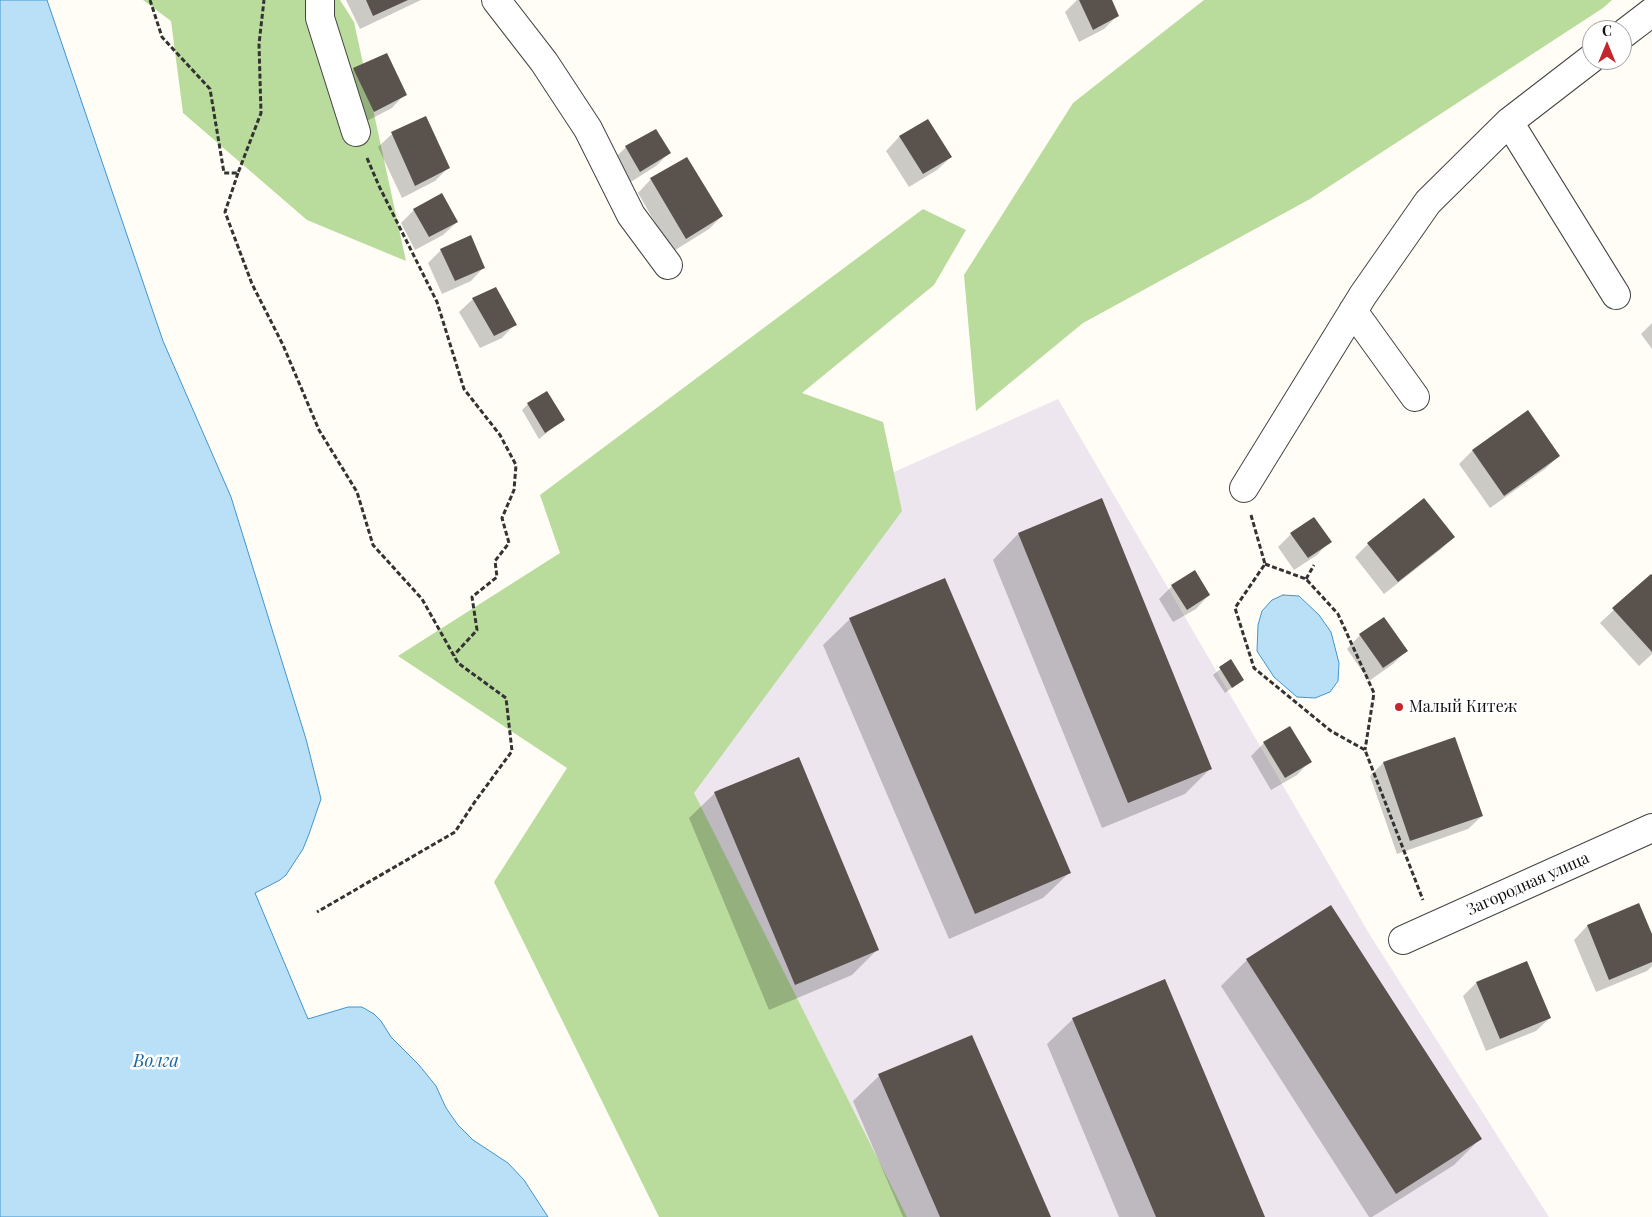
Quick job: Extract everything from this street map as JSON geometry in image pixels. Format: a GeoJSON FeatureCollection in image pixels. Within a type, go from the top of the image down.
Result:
{"type":"FeatureCollection","features":[{"type":"Feature","properties":{"kind":"street"},"geometry":{"type":"LineString","coordinates":[[320,0],[320,18],[356,132]]}},
{"type":"Feature","properties":{"kind":"street"},"geometry":{"type":"LineString","coordinates":[[496,0],[544,62],[588,128],[631,215],[668,265]]}},
{"type":"Feature","properties":{"kind":"street"},"geometry":{"type":"LineString","coordinates":[[1632,27],[1652,12]]}},
{"type":"Feature","properties":{"kind":"street"},"geometry":{"type":"LineString","coordinates":[[1244,488],[1353,311],[1428,202],[1509,122],[1582,66]]}},
{"type":"Feature","properties":{"kind":"street"},"geometry":{"type":"LineString","coordinates":[[1509,122],[1616,295]]}},
{"type":"Feature","properties":{"kind":"street"},"geometry":{"type":"LineString","coordinates":[[1353,311],[1415,397]]}},
{"type":"Feature","properties":{"kind":"street","name":"Загородная улица"},"geometry":{"type":"LineString","coordinates":[[1403,940],[1652,828]]}},
{"type":"Feature","properties":{"kind":"path"},"geometry":{"type":"LineString","coordinates":[[150,0],[162,37],[210,89],[224,173],[238,173]]}},
{"type":"Feature","properties":{"kind":"path"},"geometry":{"type":"LineString","coordinates":[[264,0],[259,44],[261,113],[225,212],[252,284],[283,344],[319,430],[357,492],[373,545],[422,600],[458,663],[506,698],[512,751],[455,832],[317,912]]}},
{"type":"Feature","properties":{"kind":"path"},"geometry":{"type":"LineString","coordinates":[[356,132],[380,186],[437,302],[464,389],[500,435],[516,465],[514,490],[502,518],[509,543],[495,561],[497,576],[472,598],[477,630],[454,655]]}},
{"type":"Feature","properties":{"kind":"path"},"geometry":{"type":"LineString","coordinates":[[1244,488],[1265,564],[1235,608],[1254,668],[1331,731],[1365,750]]}},
{"type":"Feature","properties":{"kind":"path"},"geometry":{"type":"LineString","coordinates":[[1265,564],[1306,579],[1338,614],[1374,693],[1365,750],[1434,926]]}},
{"type":"Feature","properties":{"kind":"path"},"geometry":{"type":"LineString","coordinates":[[1306,579],[1314,565]]}},
{"type":"Feature","properties":{"kind":"shaded area"},"geometry":{"type":"Polygon","coordinates":[[[1058,399],[1370,935],[1549,1217],[868,1217],[662,806],[858,488],[1058,399]]]}},
{"type":"Feature","properties":{"kind":"green space"},"geometry":{"type":"Polygon","coordinates":[[[143,0],[340,0],[354,22],[406,261],[307,220],[183,113],[171,21],[143,0]]]}},
{"type":"Feature","properties":{"kind":"green space"},"geometry":{"type":"Polygon","coordinates":[[[1204,0],[1612,0],[1603,8],[1310,199],[1083,323],[976,411],[964,275],[1073,103],[1204,0]]]}},
{"type":"Feature","properties":{"kind":"green space"},"geometry":{"type":"Polygon","coordinates":[[[923,209],[966,230],[934,285],[802,393],[883,422],[902,511],[694,793],[907,1217],[659,1217],[494,882],[567,768],[398,656],[560,553],[540,495],[923,209]]]}},
{"type":"Feature","properties":{"kind":"water","name":"Волга"},"geometry":{"type":"Polygon","coordinates":[[[0,0],[47,0],[163,341],[231,497],[306,739],[321,799],[303,849],[286,875],[255,893],[308,1019],[348,1007],[362,1007],[374,1014],[391,1037],[419,1065],[436,1086],[446,1108],[458,1125],[473,1140],[508,1163],[524,1180],[548,1217],[0,1217],[0,0]]]}},
{"type":"Feature","properties":{"kind":"water"},"geometry":{"type":"Polygon","coordinates":[[[1283,595],[1299,596],[1319,615],[1331,632],[1339,663],[1338,681],[1330,692],[1315,698],[1297,697],[1274,677],[1257,651],[1258,625],[1262,611],[1272,600],[1283,595]]]}},
{"type":"Feature","properties":{"kind":"building"},"geometry":{"type":"Polygon","coordinates":[[[366,0],[408,0],[373,16],[366,0]]]}},
{"type":"Feature","properties":{"kind":"building"},"geometry":{"type":"Polygon","coordinates":[[[1079,0],[1112,0],[1119,16],[1093,30],[1079,0]]]}},
{"type":"Feature","properties":{"kind":"building"},"geometry":{"type":"Polygon","coordinates":[[[387,53],[407,95],[374,112],[353,68],[387,53]]]}},
{"type":"Feature","properties":{"kind":"building"},"geometry":{"type":"Polygon","coordinates":[[[426,116],[450,168],[415,186],[391,132],[426,116]]]}},
{"type":"Feature","properties":{"kind":"building"},"geometry":{"type":"Polygon","coordinates":[[[928,119],[952,157],[923,174],[899,136],[928,119]]]}},
{"type":"Feature","properties":{"kind":"building"},"geometry":{"type":"Polygon","coordinates":[[[656,129],[671,153],[640,172],[625,146],[656,129]]]}},
{"type":"Feature","properties":{"kind":"building"},"geometry":{"type":"Polygon","coordinates":[[[687,157],[723,216],[686,239],[650,178],[687,157]]]}},
{"type":"Feature","properties":{"kind":"building"},"geometry":{"type":"Polygon","coordinates":[[[442,193],[458,222],[429,237],[413,209],[442,193]]]}},
{"type":"Feature","properties":{"kind":"building"},"geometry":{"type":"Polygon","coordinates":[[[471,235],[485,268],[455,281],[440,249],[471,235]]]}},
{"type":"Feature","properties":{"kind":"building"},"geometry":{"type":"Polygon","coordinates":[[[496,287],[517,325],[494,336],[472,298],[496,287]]]}},
{"type":"Feature","properties":{"kind":"building"},"geometry":{"type":"Polygon","coordinates":[[[547,391],[565,420],[545,433],[527,403],[547,391]]]}},
{"type":"Feature","properties":{"kind":"building"},"geometry":{"type":"Polygon","coordinates":[[[1528,410],[1560,456],[1504,496],[1472,450],[1528,410]]]}},
{"type":"Feature","properties":{"kind":"building"},"geometry":{"type":"Polygon","coordinates":[[[1102,498],[1212,769],[1128,803],[1018,533],[1102,498]]]}},
{"type":"Feature","properties":{"kind":"building"},"geometry":{"type":"Polygon","coordinates":[[[1424,498],[1455,537],[1398,582],[1367,543],[1424,498]]]}},
{"type":"Feature","properties":{"kind":"building"},"geometry":{"type":"Polygon","coordinates":[[[1314,517],[1332,542],[1308,558],[1290,533],[1314,517]]]}},
{"type":"Feature","properties":{"kind":"building"},"geometry":{"type":"Polygon","coordinates":[[[1195,570],[1210,595],[1187,610],[1171,585],[1195,570]]]}},
{"type":"Feature","properties":{"kind":"building"},"geometry":{"type":"Polygon","coordinates":[[[1652,575],[1652,652],[1612,608],[1652,575]]]}},
{"type":"Feature","properties":{"kind":"building"},"geometry":{"type":"Polygon","coordinates":[[[945,578],[1071,873],[975,914],[849,618],[945,578]]]}},
{"type":"Feature","properties":{"kind":"building"},"geometry":{"type":"Polygon","coordinates":[[[1384,617],[1408,651],[1383,668],[1359,634],[1384,617]]]}},
{"type":"Feature","properties":{"kind":"building"},"geometry":{"type":"Polygon","coordinates":[[[1231,659],[1244,680],[1232,688],[1219,667],[1231,659]]]}},
{"type":"Feature","properties":{"kind":"building"},"geometry":{"type":"Polygon","coordinates":[[[1290,726],[1312,762],[1285,778],[1263,742],[1290,726]]]}},
{"type":"Feature","properties":{"kind":"building"},"geometry":{"type":"Polygon","coordinates":[[[1455,737],[1483,816],[1410,841],[1383,762],[1455,737]]]}},
{"type":"Feature","properties":{"kind":"building"},"geometry":{"type":"Polygon","coordinates":[[[799,757],[879,950],[795,985],[714,792],[799,757]]]}},
{"type":"Feature","properties":{"kind":"building"},"geometry":{"type":"Polygon","coordinates":[[[1639,903],[1652,934],[1652,962],[1609,980],[1587,925],[1639,903]]]}},
{"type":"Feature","properties":{"kind":"building"},"geometry":{"type":"Polygon","coordinates":[[[1331,905],[1482,1139],[1396,1194],[1246,959],[1331,905]]]}},
{"type":"Feature","properties":{"kind":"building"},"geometry":{"type":"Polygon","coordinates":[[[1527,961],[1551,1018],[1500,1039],[1476,982],[1527,961]]]}},
{"type":"Feature","properties":{"kind":"building"},"geometry":{"type":"Polygon","coordinates":[[[1165,979],[1265,1217],[1156,1217],[1072,1018],[1165,979]]]}},
{"type":"Feature","properties":{"kind":"building"},"geometry":{"type":"Polygon","coordinates":[[[972,1035],[1051,1217],[940,1217],[878,1074],[972,1035]]]}},
{"type":"Feature","properties":{"kind":"place","name":"Малый Китеж"},"geometry":{"type":"Point","coordinates":[1399,707]}}]}
